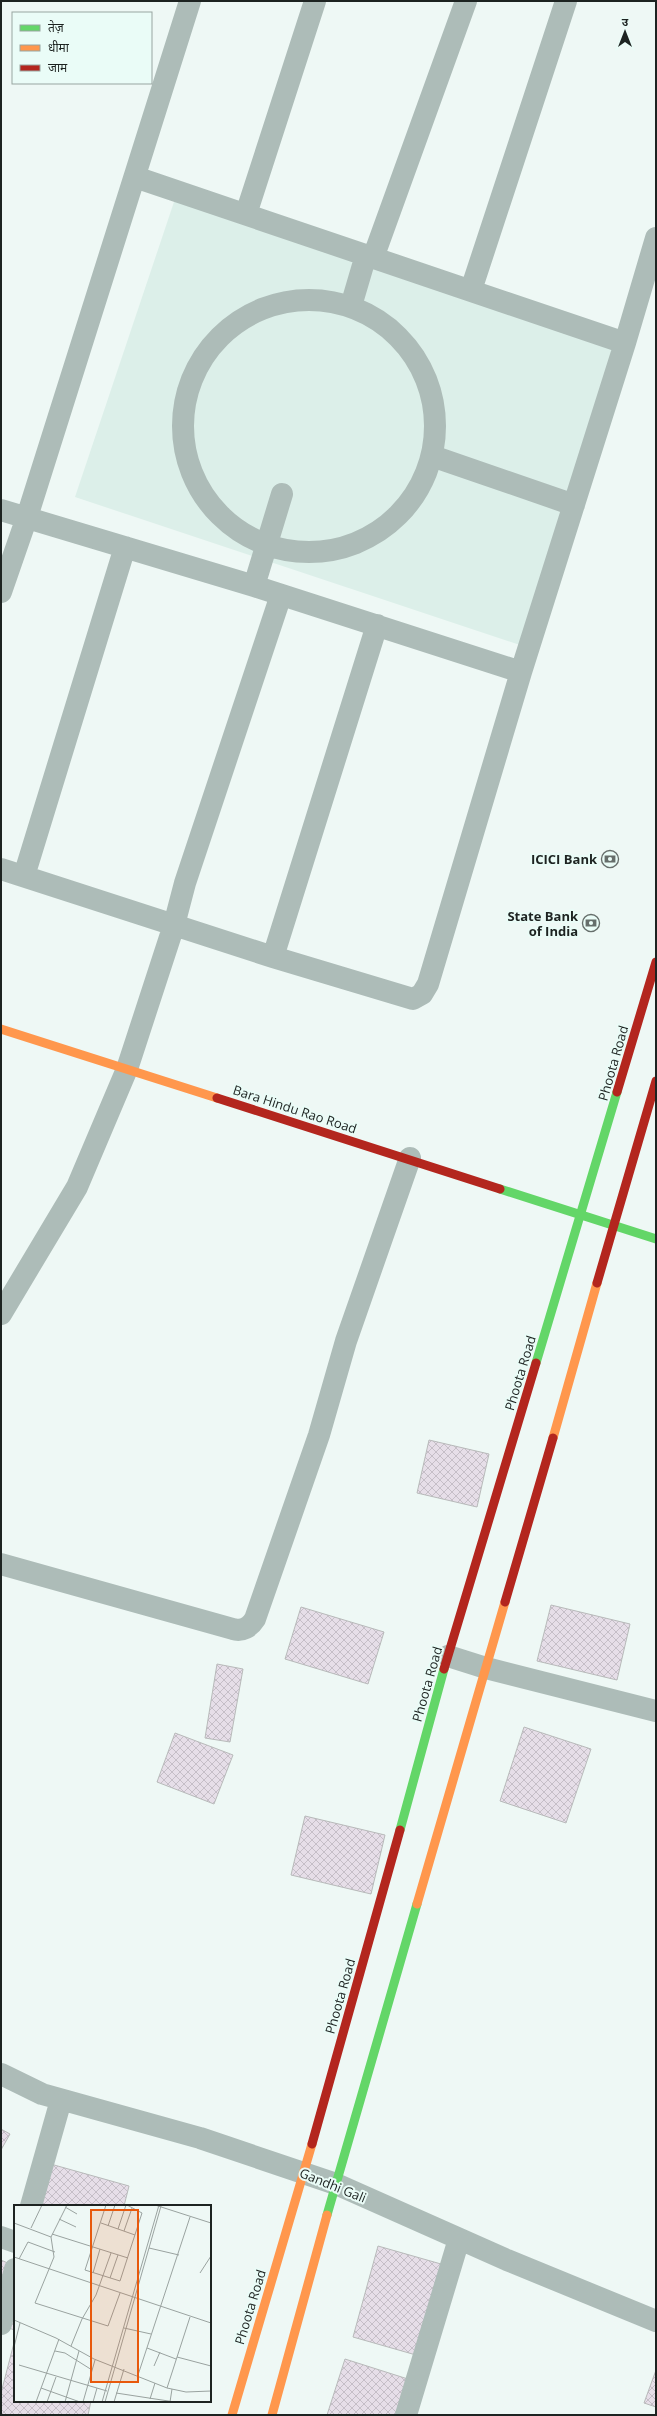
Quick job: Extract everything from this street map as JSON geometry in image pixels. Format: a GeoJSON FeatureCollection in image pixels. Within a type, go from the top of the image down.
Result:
{"type":"FeatureCollection","features":[{"type":"Feature","properties":{"kind":"street"},"geometry":{"type":"LineString","coordinates":[[1,592],[27,517],[190,1]]}},
{"type":"Feature","properties":{"kind":"street"},"geometry":{"type":"LineString","coordinates":[[246,214],[315,1]]}},
{"type":"Feature","properties":{"kind":"street"},"geometry":{"type":"LineString","coordinates":[[351,306],[466,1]]}},
{"type":"Feature","properties":{"kind":"street"},"geometry":{"type":"LineString","coordinates":[[471,290],[566,1]]}},
{"type":"Feature","properties":{"kind":"street"},"geometry":{"type":"LineString","coordinates":[[135,177],[625,343]]}},
{"type":"Feature","properties":{"kind":"street"},"geometry":{"type":"LineString","coordinates":[[1,869],[273,957],[413,999],[422,994],[428,984],[521,672],[625,343],[656,238]]}},
{"type":"Feature","properties":{"kind":"street"},"geometry":{"type":"LineString","coordinates":[[308,299],[351,306],[388,327],[418,359],[434,398],[436,441],[424,482],[398,517],[365,540],[326,552],[286,551],[247,537],[215,512],[193,478],[182,438],[185,398],[200,360],[228,328],[266,306],[308,299]]}},
{"type":"Feature","properties":{"kind":"street"},"geometry":{"type":"LineString","coordinates":[[432,456],[574,505]]}},
{"type":"Feature","properties":{"kind":"street"},"geometry":{"type":"LineString","coordinates":[[254,586],[282,494]]}},
{"type":"Feature","properties":{"kind":"street"},"geometry":{"type":"LineString","coordinates":[[1,510],[254,586],[521,672]]}},
{"type":"Feature","properties":{"kind":"street"},"geometry":{"type":"LineString","coordinates":[[24,876],[125,547]]}},
{"type":"Feature","properties":{"kind":"street"},"geometry":{"type":"LineString","coordinates":[[1,1314],[77,1187],[127,1069],[174,925],[185,883],[281,595]]}},
{"type":"Feature","properties":{"kind":"street"},"geometry":{"type":"LineString","coordinates":[[273,957],[377,625]]}},
{"type":"Feature","properties":{"kind":"street","name":"Phoota Road"},"geometry":{"type":"LineString","coordinates":[[232,2415],[304,2173],[448,1656],[582,1215],[656,962]]}},
{"type":"Feature","properties":{"kind":"street","name":"Bara Hindu Rao Road"},"geometry":{"type":"LineString","coordinates":[[1,1029],[410,1158],[656,1239]]}},
{"type":"Feature","properties":{"kind":"street"},"geometry":{"type":"LineString","coordinates":[[272,2415],[336,2184],[656,1081]]}},
{"type":"Feature","properties":{"kind":"street"},"geometry":{"type":"LineString","coordinates":[[1,1564],[238,1631],[249,1626],[255,1619],[319,1435],[346,1341],[410,1158]]}},
{"type":"Feature","properties":{"kind":"street"},"geometry":{"type":"LineString","coordinates":[[448,1656],[486,1668],[656,1711]]}},
{"type":"Feature","properties":{"kind":"street","name":"Gandhi Gali"},"geometry":{"type":"LineString","coordinates":[[1,2074],[42,2094],[200,2138],[336,2184],[460,2239],[656,2321]]}},
{"type":"Feature","properties":{"kind":"street"},"geometry":{"type":"LineString","coordinates":[[31,2205],[61,2100]]}},
{"type":"Feature","properties":{"kind":"street"},"geometry":{"type":"LineString","coordinates":[[1,2237],[14,2242]]}},
{"type":"Feature","properties":{"kind":"street"},"geometry":{"type":"LineString","coordinates":[[406,2415],[460,2239]]}},
{"type":"Feature","properties":{"kind":"street"},"geometry":{"type":"LineString","coordinates":[[1,2324],[14,2273]]}},
{"type":"Feature","properties":{"kind":"shaded area"},"geometry":{"type":"Polygon","coordinates":[[[177,193],[625,343],[523,646],[75,497],[177,193]]]}},
{"type":"Feature","properties":{"kind":"building"},"geometry":{"type":"Polygon","coordinates":[[[429,1440],[489,1454],[477,1507],[417,1493],[429,1440]]]}},
{"type":"Feature","properties":{"kind":"building"},"geometry":{"type":"Polygon","coordinates":[[[551,1605],[630,1624],[617,1680],[537,1661],[551,1605]]]}},
{"type":"Feature","properties":{"kind":"building"},"geometry":{"type":"Polygon","coordinates":[[[301,1607],[384,1632],[368,1684],[285,1659],[301,1607]]]}},
{"type":"Feature","properties":{"kind":"building"},"geometry":{"type":"Polygon","coordinates":[[[217,1664],[243,1669],[230,1742],[205,1738],[217,1664]]]}},
{"type":"Feature","properties":{"kind":"building"},"geometry":{"type":"Polygon","coordinates":[[[524,1727],[591,1749],[566,1823],[500,1801],[524,1727]]]}},
{"type":"Feature","properties":{"kind":"building"},"geometry":{"type":"Polygon","coordinates":[[[175,1733],[233,1755],[214,1804],[157,1782],[175,1733]]]}},
{"type":"Feature","properties":{"kind":"building"},"geometry":{"type":"Polygon","coordinates":[[[305,1816],[385,1835],[371,1894],[291,1875],[305,1816]]]}},
{"type":"Feature","properties":{"kind":"building"},"geometry":{"type":"Polygon","coordinates":[[[1,2129],[10,2134],[1,2150],[1,2129]]]}},
{"type":"Feature","properties":{"kind":"building"},"geometry":{"type":"Polygon","coordinates":[[[47,2163],[129,2186],[124,2205],[35,2205],[47,2163]]]}},
{"type":"Feature","properties":{"kind":"building"},"geometry":{"type":"Polygon","coordinates":[[[378,2246],[441,2264],[416,2355],[353,2337],[378,2246]]]}},
{"type":"Feature","properties":{"kind":"building"},"geometry":{"type":"Polygon","coordinates":[[[1,2260],[12,2265],[1,2294],[1,2260]]]}},
{"type":"Feature","properties":{"kind":"building"},"geometry":{"type":"Polygon","coordinates":[[[14,2297],[14,2330],[5,2327],[14,2297]]]}},
{"type":"Feature","properties":{"kind":"building"},"geometry":{"type":"Polygon","coordinates":[[[14,2343],[14,2402],[91,2402],[88,2415],[1,2415],[1,2393],[14,2343]]]}},
{"type":"Feature","properties":{"kind":"building"},"geometry":{"type":"Polygon","coordinates":[[[345,2359],[411,2380],[400,2415],[327,2415],[345,2359]]]}},
{"type":"Feature","properties":{"kind":"building"},"geometry":{"type":"Polygon","coordinates":[[[656,2370],[656,2407],[644,2403],[656,2370]]]}},
{"type":"Feature","properties":{"kind":"traffic: fast"},"geometry":{"type":"LineString","coordinates":[[536,1363],[617,1092]]}},
{"type":"Feature","properties":{"kind":"traffic: fast"},"geometry":{"type":"LineString","coordinates":[[500,1189],[656,1239]]}},
{"type":"Feature","properties":{"kind":"traffic: fast"},"geometry":{"type":"LineString","coordinates":[[400,1830],[444,1669]]}},
{"type":"Feature","properties":{"kind":"traffic: fast"},"geometry":{"type":"LineString","coordinates":[[327,2215],[417,1904]]}},
{"type":"Feature","properties":{"kind":"traffic: slow"},"geometry":{"type":"LineString","coordinates":[[1,1029],[217,1098]]}},
{"type":"Feature","properties":{"kind":"traffic: slow"},"geometry":{"type":"LineString","coordinates":[[553,1438],[597,1283]]}},
{"type":"Feature","properties":{"kind":"traffic: slow"},"geometry":{"type":"LineString","coordinates":[[417,1904],[505,1602]]}},
{"type":"Feature","properties":{"kind":"traffic: slow"},"geometry":{"type":"LineString","coordinates":[[232,2415],[312,2144]]}},
{"type":"Feature","properties":{"kind":"traffic: slow"},"geometry":{"type":"LineString","coordinates":[[272,2415],[327,2215]]}},
{"type":"Feature","properties":{"kind":"traffic: jam"},"geometry":{"type":"LineString","coordinates":[[617,1092],[656,962]]}},
{"type":"Feature","properties":{"kind":"traffic: jam"},"geometry":{"type":"LineString","coordinates":[[597,1283],[656,1081]]}},
{"type":"Feature","properties":{"kind":"traffic: jam"},"geometry":{"type":"LineString","coordinates":[[217,1098],[500,1189]]}},
{"type":"Feature","properties":{"kind":"traffic: jam"},"geometry":{"type":"LineString","coordinates":[[444,1669],[536,1363]]}},
{"type":"Feature","properties":{"kind":"traffic: jam"},"geometry":{"type":"LineString","coordinates":[[505,1602],[553,1438]]}},
{"type":"Feature","properties":{"kind":"traffic: jam"},"geometry":{"type":"LineString","coordinates":[[312,2144],[400,1830]]}},
{"type":"Feature","properties":{"kind":"place","name":"ICICI Bank"},"geometry":{"type":"Point","coordinates":[610,859]}},
{"type":"Feature","properties":{"kind":"place","name":"State Bank of India"},"geometry":{"type":"Point","coordinates":[591,923]}}]}
